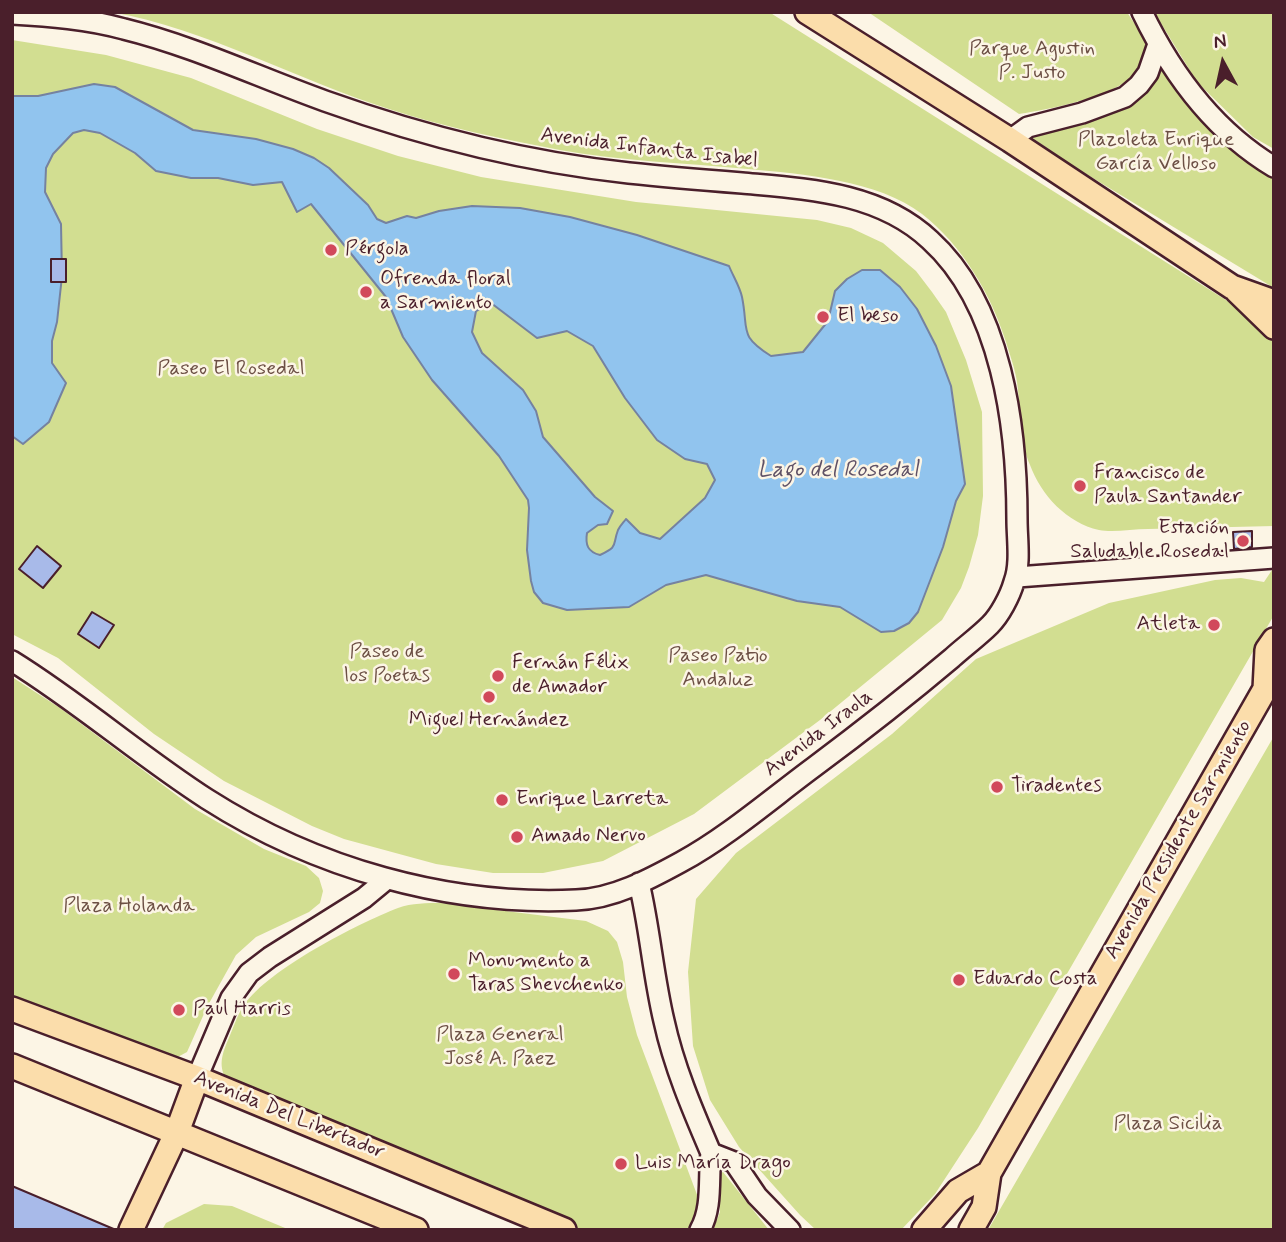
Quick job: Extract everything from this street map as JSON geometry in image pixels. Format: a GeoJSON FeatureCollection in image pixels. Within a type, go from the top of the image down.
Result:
{"type":"FeatureCollection","features":[{"type":"Feature","properties":{"kind":"main road"},"geometry":{"type":"LineString","coordinates":[[807,12],[1010,140],[1232,286],[1274,327]]}},
{"type":"Feature","properties":{"kind":"main road"},"geometry":{"type":"LineString","coordinates":[[1232,286],[1274,302]]}},
{"type":"Feature","properties":{"kind":"main road","name":"Avenida Presidente Sarmiento"},"geometry":{"type":"LineString","coordinates":[[971,1230],[984,1207],[989,1173],[1269,685],[1267,650],[1274,640]]}},
{"type":"Feature","properties":{"kind":"main road","name":"Avenida Del Libertador"},"geometry":{"type":"LineString","coordinates":[[12,1009],[197,1078],[564,1230]]}},
{"type":"Feature","properties":{"kind":"main road"},"geometry":{"type":"LineString","coordinates":[[12,1066],[416,1230]]}},
{"type":"Feature","properties":{"kind":"main road"},"geometry":{"type":"LineString","coordinates":[[131,1230],[177,1132],[197,1078]]}},
{"type":"Feature","properties":{"kind":"main road"},"geometry":{"type":"LineString","coordinates":[[924,1230],[957,1191],[989,1173]]}},
{"type":"Feature","properties":{"kind":"street"},"geometry":{"type":"LineString","coordinates":[[1142,12],[1158,44],[1197,99],[1224,131],[1274,167]]}},
{"type":"Feature","properties":{"kind":"street","name":"Avenida Infanta Isabel"},"geometry":{"type":"LineString","coordinates":[[12,14],[81,21],[125,29],[226,62],[325,101],[418,132],[507,153],[622,172],[831,192],[882,209],[912,225],[950,261],[968,289],[989,332],[1002,373],[1017,474],[1017,578]]}},
{"type":"Feature","properties":{"kind":"street"},"geometry":{"type":"LineString","coordinates":[[1010,140],[1028,127],[1082,113],[1125,97],[1139,85],[1147,73],[1158,44]]}},
{"type":"Feature","properties":{"kind":"street"},"geometry":{"type":"LineString","coordinates":[[1017,578],[1274,558]]}},
{"type":"Feature","properties":{"kind":"street","name":"Avenida Iraola"},"geometry":{"type":"LineString","coordinates":[[12,661],[58,689],[207,799],[254,826],[327,861],[456,893],[520,900],[583,900],[639,883],[688,858],[764,805],[920,685],[995,621],[1017,578]]}},
{"type":"Feature","properties":{"kind":"street"},"geometry":{"type":"LineString","coordinates":[[197,1078],[231,998],[249,973],[346,910],[387,878]]}},
{"type":"Feature","properties":{"kind":"street"},"geometry":{"type":"LineString","coordinates":[[639,883],[664,1021],[682,1080],[711,1153],[709,1208],[700,1230]]}},
{"type":"Feature","properties":{"kind":"street"},"geometry":{"type":"LineString","coordinates":[[711,1153],[734,1162],[757,1196],[790,1230]]}},
{"type":"Feature","properties":{"kind":"green space"},"geometry":{"type":"Polygon","coordinates":[[[111,12],[769,12],[1237,307],[1274,336],[1274,526],[1104,531],[1087,526],[1066,514],[1041,487],[1026,455],[1014,367],[1000,324],[983,289],[962,255],[936,226],[922,214],[884,193],[815,176],[606,157],[474,132],[355,97],[182,30],[111,12]]]}},
{"type":"Feature","properties":{"kind":"green space","name":"Parque Agustin P. Justo"},"geometry":{"type":"Polygon","coordinates":[[[868,12],[1127,12],[1145,41],[1145,61],[1135,75],[1098,95],[1053,108],[1019,114],[868,12]]]}},
{"type":"Feature","properties":{"kind":"green space"},"geometry":{"type":"Polygon","coordinates":[[[1154,12],[1274,12],[1274,149],[1253,137],[1197,82],[1154,12]]]}},
{"type":"Feature","properties":{"kind":"green space"},"geometry":{"type":"Polygon","coordinates":[[[12,40],[106,55],[191,78],[317,129],[398,156],[481,177],[636,202],[817,220],[851,228],[883,243],[916,271],[946,312],[966,360],[982,412],[983,496],[978,535],[961,588],[942,620],[820,720],[694,814],[603,861],[543,873],[493,873],[436,864],[344,839],[312,826],[224,781],[154,734],[58,658],[12,634],[12,40]]]}},
{"type":"Feature","properties":{"kind":"green space","name":"Plazoleta Enrique García Velloso"},"geometry":{"type":"Polygon","coordinates":[[[1160,66],[1184,99],[1225,143],[1274,179],[1274,288],[1073,166],[1028,135],[1071,126],[1101,116],[1160,66]]]}},
{"type":"Feature","properties":{"kind":"green space"},"geometry":{"type":"Polygon","coordinates":[[[1274,567],[1274,615],[978,1128],[935,1194],[901,1230],[816,1230],[739,1147],[710,1100],[693,1046],[688,972],[696,899],[736,853],[892,734],[976,659],[1109,603],[1215,580],[1241,578],[1264,582],[1274,567]]]}},
{"type":"Feature","properties":{"kind":"green space","name":"Plaza Holanda"},"geometry":{"type":"Polygon","coordinates":[[[12,677],[60,708],[195,809],[264,849],[306,866],[319,878],[323,891],[320,903],[309,912],[256,937],[236,955],[207,1007],[187,1052],[174,1059],[12,1003],[12,677]]]}},
{"type":"Feature","properties":{"kind":"green space","name":"Plaza Sicilia"},"geometry":{"type":"Polygon","coordinates":[[[1274,736],[1274,1230],[988,1230],[1274,736]]]}},
{"type":"Feature","properties":{"kind":"green space","name":"Plaza General José A. Paez"},"geometry":{"type":"Polygon","coordinates":[[[441,903],[586,921],[608,931],[617,942],[637,1035],[699,1200],[693,1222],[687,1230],[580,1230],[231,1084],[227,1079],[222,1069],[222,1058],[237,1018],[256,991],[273,977],[315,949],[381,915],[409,905],[441,903]]]}},
{"type":"Feature","properties":{"kind":"green space"},"geometry":{"type":"Polygon","coordinates":[[[723,1172],[769,1230],[713,1230],[720,1212],[719,1174],[723,1172]]]}},
{"type":"Feature","properties":{"kind":"green space"},"geometry":{"type":"Polygon","coordinates":[[[204,1204],[232,1206],[290,1230],[162,1230],[166,1223],[204,1204]]]}},
{"type":"Feature","properties":{"kind":"water","name":"Lago del Rosedal"},"geometry":{"type":"Polygon","coordinates":[[[94,84],[115,87],[193,130],[256,139],[293,149],[329,168],[368,205],[377,219],[386,223],[407,216],[416,218],[472,206],[520,208],[570,217],[637,235],[729,266],[741,293],[749,337],[771,356],[803,352],[828,321],[835,291],[847,279],[862,270],[880,270],[900,287],[917,309],[936,346],[951,386],[965,484],[956,501],[943,547],[918,612],[909,623],[894,631],[881,632],[840,607],[797,601],[706,575],[666,585],[629,607],[567,610],[543,603],[534,592],[531,581],[527,550],[528,500],[499,456],[432,380],[403,337],[386,297],[311,204],[297,212],[282,182],[253,185],[156,171],[135,153],[100,133],[84,130],[73,133],[53,154],[46,168],[45,192],[61,224],[62,276],[52,341],[52,363],[66,383],[49,422],[23,444],[12,436],[12,96],[38,96],[94,84]],[[491,303],[476,311],[472,332],[482,353],[523,390],[536,411],[543,437],[595,497],[613,511],[607,524],[598,525],[587,533],[586,541],[590,550],[600,555],[610,550],[626,519],[640,533],[660,539],[705,498],[715,480],[707,464],[685,459],[657,440],[625,398],[593,346],[567,331],[537,338],[491,303]]]}},
{"type":"Feature","properties":{"kind":"building"},"geometry":{"type":"Polygon","coordinates":[[[51,259],[66,259],[66,282],[51,282],[51,259]]]}},
{"type":"Feature","properties":{"kind":"building","name":"Estación Saludable Rosedal"},"geometry":{"type":"Polygon","coordinates":[[[1252,531],[1252,547],[1234,549],[1233,532],[1252,531]]]}},
{"type":"Feature","properties":{"kind":"building"},"geometry":{"type":"Polygon","coordinates":[[[37,546],[61,566],[43,588],[19,569],[37,546]]]}},
{"type":"Feature","properties":{"kind":"building"},"geometry":{"type":"Polygon","coordinates":[[[92,612],[114,625],[99,648],[78,634],[92,612]]]}},
{"type":"Feature","properties":{"kind":"building"},"geometry":{"type":"Polygon","coordinates":[[[12,1186],[116,1230],[12,1230],[12,1186]]]}},
{"type":"Feature","properties":{"kind":"place","name":"Pérgola"},"geometry":{"type":"Point","coordinates":[331,250]}},
{"type":"Feature","properties":{"kind":"place","name":"Ofrenda floral a Sarmiento"},"geometry":{"type":"Point","coordinates":[366,292]}},
{"type":"Feature","properties":{"kind":"place","name":"El beso"},"geometry":{"type":"Point","coordinates":[823,317]}},
{"type":"Feature","properties":{"kind":"place","name":"Francisco de Paula Santander"},"geometry":{"type":"Point","coordinates":[1080,486]}},
{"type":"Feature","properties":{"kind":"place","name":"Estación Saludable Rosedal"},"geometry":{"type":"Point","coordinates":[1243,541]}},
{"type":"Feature","properties":{"kind":"place","name":"Atleta"},"geometry":{"type":"Point","coordinates":[1214,625]}},
{"type":"Feature","properties":{"kind":"place","name":"Fernán Félix de Amador"},"geometry":{"type":"Point","coordinates":[498,676]}},
{"type":"Feature","properties":{"kind":"place","name":"Miguel Hernández"},"geometry":{"type":"Point","coordinates":[489,697]}},
{"type":"Feature","properties":{"kind":"place","name":"Tiradentes"},"geometry":{"type":"Point","coordinates":[997,787]}},
{"type":"Feature","properties":{"kind":"place","name":"Enrique Larreta"},"geometry":{"type":"Point","coordinates":[502,800]}},
{"type":"Feature","properties":{"kind":"place","name":"Amado Nervo"},"geometry":{"type":"Point","coordinates":[517,837]}},
{"type":"Feature","properties":{"kind":"place","name":"Monumento a Taras Shevchenko"},"geometry":{"type":"Point","coordinates":[454,974]}},
{"type":"Feature","properties":{"kind":"place","name":"Eduardo Costa"},"geometry":{"type":"Point","coordinates":[959,980]}},
{"type":"Feature","properties":{"kind":"place","name":"Paul Harris"},"geometry":{"type":"Point","coordinates":[179,1010]}},
{"type":"Feature","properties":{"kind":"place","name":"Luis María Drago"},"geometry":{"type":"Point","coordinates":[621,1164]}},
{"type":"Feature","properties":{"kind":"park label","name":"Paseo El Rosedal"},"geometry":{"type":"Point","coordinates":[231,370]}},
{"type":"Feature","properties":{"kind":"park label","name":"Paseo de los Poetas"},"geometry":{"type":"Point","coordinates":[387,665]}},
{"type":"Feature","properties":{"kind":"park label","name":"Paseo Patio Andaluz"},"geometry":{"type":"Point","coordinates":[718,669]}}]}
